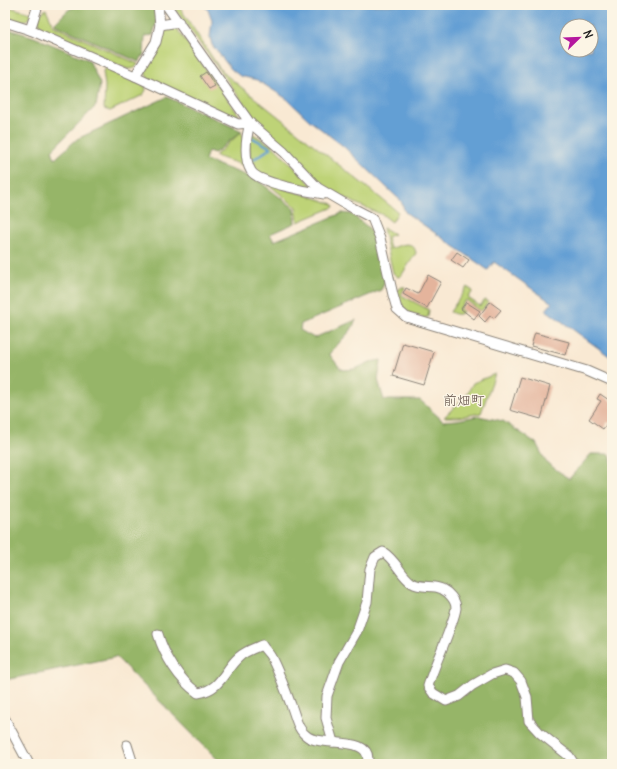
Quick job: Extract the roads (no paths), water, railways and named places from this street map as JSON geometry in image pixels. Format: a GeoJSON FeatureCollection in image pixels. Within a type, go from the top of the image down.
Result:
{"type":"FeatureCollection","features":[{"type":"Feature","properties":{"kind":"street"},"geometry":{"type":"LineString","coordinates":[[30,30],[38,5]]}},
{"type":"Feature","properties":{"kind":"street"},"geometry":{"type":"LineString","coordinates":[[135,76],[156,42],[160,25],[158,5]]}},
{"type":"Feature","properties":{"kind":"street"},"geometry":{"type":"LineString","coordinates":[[166,5],[250,123],[284,152],[318,188],[346,205],[372,218],[380,238],[392,295],[397,308],[406,317],[587,371],[612,382]]}},
{"type":"Feature","properties":{"kind":"street"},"geometry":{"type":"LineString","coordinates":[[5,22],[30,30],[135,76],[238,124],[250,123]]}},
{"type":"Feature","properties":{"kind":"street"},"geometry":{"type":"LineString","coordinates":[[160,25],[179,22]]}},
{"type":"Feature","properties":{"kind":"street"},"geometry":{"type":"LineString","coordinates":[[250,123],[247,136],[247,160],[251,172],[254,175],[305,192],[327,194]]}},
{"type":"Feature","properties":{"kind":"street"},"geometry":{"type":"LineString","coordinates":[[333,742],[326,718],[327,696],[340,662],[357,631],[367,602],[370,570],[375,556],[383,552],[390,556],[410,582],[418,587],[442,588],[452,596],[456,606],[454,618],[433,669],[428,686],[433,693],[446,701],[459,696],[473,685],[492,674],[504,670],[514,672],[521,681],[527,697],[529,721],[540,733],[569,756],[574,764]]}},
{"type":"Feature","properties":{"kind":"street"},"geometry":{"type":"LineString","coordinates":[[158,634],[161,645],[172,664],[190,687],[198,693],[214,688],[240,656],[262,645],[270,655],[292,707],[297,723],[303,732],[310,738],[320,741],[356,745],[364,748],[368,757],[367,764]]}},
{"type":"Feature","properties":{"kind":"street"},"geometry":{"type":"LineString","coordinates":[[5,719],[29,764]]}},
{"type":"Feature","properties":{"kind":"street"},"geometry":{"type":"LineString","coordinates":[[126,744],[133,764]]}},
{"type":"Feature","properties":{"kind":"water"},"geometry":{"type":"Polygon","coordinates":[[[203,5],[612,5],[612,358],[546,310],[552,303],[494,262],[488,270],[405,212],[401,201],[343,146],[309,120],[287,99],[257,80],[240,76],[231,69],[212,45],[210,37],[212,21],[208,10],[203,5]]]}},
{"type":"Feature","properties":{"kind":"waterway"},"geometry":{"type":"LineString","coordinates":[[251,137],[271,148],[251,161]]}},
{"type":"Feature","properties":{"kind":"waterway"},"geometry":{"type":"LineString","coordinates":[[612,503],[610,513],[612,529]]}},
{"type":"Feature","properties":{"kind":"district","name":"前畑町"},"geometry":{"type":"Point","coordinates":[464,400]}}]}
